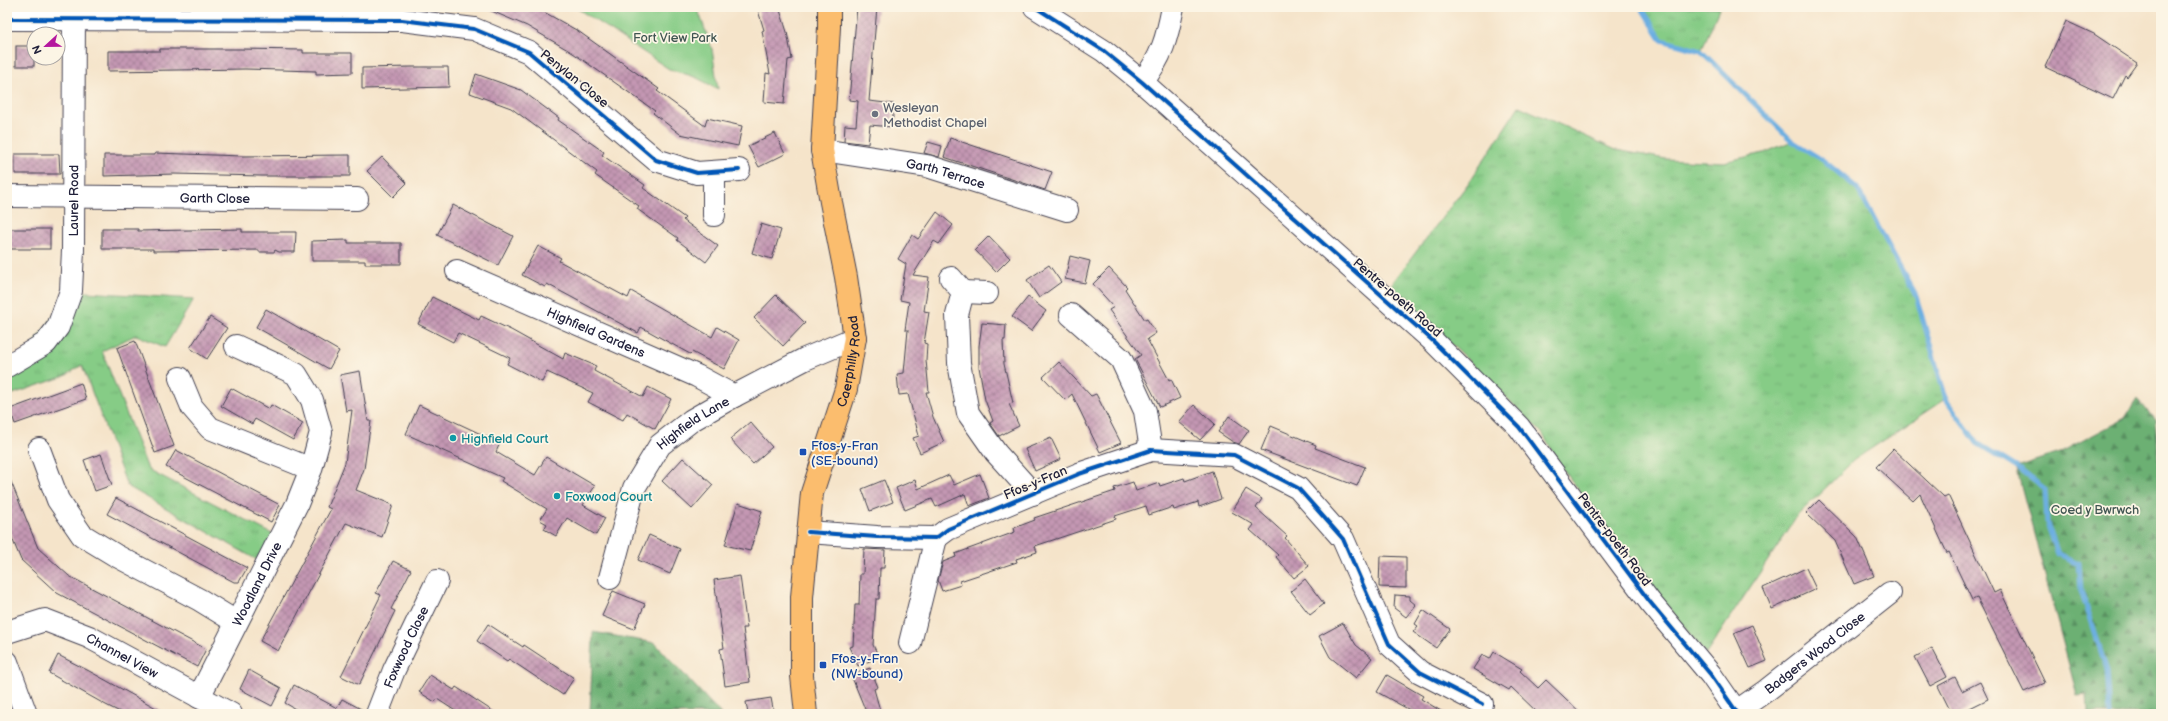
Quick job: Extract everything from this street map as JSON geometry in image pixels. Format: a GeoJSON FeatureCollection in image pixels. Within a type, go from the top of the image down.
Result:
{"type":"FeatureCollection","features":[{"type":"Feature","properties":{"kind":"main road","name":"Caerphilly Road"},"geometry":{"type":"LineString","coordinates":[[806,714],[802,676],[802,597],[812,492],[846,389],[855,338],[846,277],[822,150],[829,7]]}},
{"type":"Feature","properties":{"kind":"street","name":"Pentre-poeth Road"},"geometry":{"type":"LineString","coordinates":[[1035,7],[1104,51],[1142,82],[1433,341],[1519,427],[1650,602],[1711,676],[1738,713]]}},
{"type":"Feature","properties":{"kind":"street"},"geometry":{"type":"LineString","coordinates":[[1142,82],[1155,66],[1164,49],[1173,7]]}},
{"type":"Feature","properties":{"kind":"street","name":"Penylan Close"},"geometry":{"type":"LineString","coordinates":[[7,18],[74,13],[402,20],[474,29],[528,52],[656,160],[698,173],[739,170]]}},
{"type":"Feature","properties":{"kind":"street","name":"Laurel Road"},"geometry":{"type":"LineString","coordinates":[[7,366],[46,343],[58,327],[71,291],[74,13]]}},
{"type":"Feature","properties":{"kind":"street","name":"Garth Terrace"},"geometry":{"type":"LineString","coordinates":[[822,150],[927,166],[1067,210]]}},
{"type":"Feature","properties":{"kind":"street"},"geometry":{"type":"LineString","coordinates":[[714,172],[714,215]]}},
{"type":"Feature","properties":{"kind":"street","name":"Garth Close"},"geometry":{"type":"LineString","coordinates":[[7,196],[357,198]]}},
{"type":"Feature","properties":{"kind":"street","name":"Highfield Gardens"},"geometry":{"type":"LineString","coordinates":[[457,271],[697,376],[734,396]]}},
{"type":"Feature","properties":{"kind":"street","name":"Ffos-y-Fran"},"geometry":{"type":"LineString","coordinates":[[987,292],[957,285],[960,363],[968,413],[996,453],[1033,494]]}},
{"type":"Feature","properties":{"kind":"street"},"geometry":{"type":"LineString","coordinates":[[1071,315],[1121,359],[1145,411],[1151,450]]}},
{"type":"Feature","properties":{"kind":"street","name":"Highfield Lane"},"geometry":{"type":"LineString","coordinates":[[610,578],[634,488],[660,445],[692,420],[734,396],[805,359],[855,338]]}},
{"type":"Feature","properties":{"kind":"street","name":"Woodland Drive"},"geometry":{"type":"LineString","coordinates":[[199,697],[297,504],[311,469],[321,432],[312,400],[296,374],[236,346]]}},
{"type":"Feature","properties":{"kind":"street"},"geometry":{"type":"LineString","coordinates":[[180,378],[192,407],[210,428],[311,469]]}},
{"type":"Feature","properties":{"kind":"street"},"geometry":{"type":"LineString","coordinates":[[39,449],[58,500],[82,535],[115,555],[200,600],[236,622]]}},
{"type":"Feature","properties":{"kind":"street","name":"Ffos-y-Fran"},"geometry":{"type":"LineString","coordinates":[[936,538],[948,529],[1079,474],[1151,450],[1234,455],[1298,488],[1343,540],[1361,577],[1389,644],[1420,672],[1482,704]]}},
{"type":"Feature","properties":{"kind":"street"},"geometry":{"type":"LineString","coordinates":[[808,532],[877,537],[936,538],[910,643]]}},
{"type":"Feature","properties":{"kind":"street","name":"Foxwood Close"},"geometry":{"type":"LineString","coordinates":[[377,714],[394,670],[437,581]]}},
{"type":"Feature","properties":{"kind":"street","name":"Badgers Wood Close"},"geometry":{"type":"LineString","coordinates":[[1738,713],[1890,593]]}},
{"type":"Feature","properties":{"kind":"street","name":"Channel View"},"geometry":{"type":"LineString","coordinates":[[7,632],[45,620],[89,637],[231,714]]}},
{"type":"Feature","properties":{"kind":"street"},"geometry":{"type":"LineString","coordinates":[[7,662],[26,714]]}},
{"type":"Feature","properties":{"kind":"green space","name":"Fort View Park"},"geometry":{"type":"Polygon","coordinates":[[[575,7],[697,7],[712,49],[718,89],[695,77],[669,69],[575,7]]]}},
{"type":"Feature","properties":{"kind":"green space"},"geometry":{"type":"Polygon","coordinates":[[[1641,7],[1720,7],[1701,51],[1662,40],[1641,7]]]}},
{"type":"Feature","properties":{"kind":"green space"},"geometry":{"type":"Polygon","coordinates":[[[1519,106],[1616,150],[1666,159],[1723,162],[1764,153],[1792,141],[1824,161],[1857,188],[1916,296],[1946,399],[1854,460],[1798,515],[1706,654],[1639,571],[1563,469],[1542,433],[1390,286],[1470,181],[1519,106]]]}},
{"type":"Feature","properties":{"kind":"green space"},"geometry":{"type":"Polygon","coordinates":[[[71,291],[194,299],[165,347],[136,335],[102,351],[148,469],[280,538],[266,565],[127,486],[82,365],[65,376],[7,396],[7,366],[24,357],[71,291]]]}},
{"type":"Feature","properties":{"kind":"green space","name":"Coed y Bwrwch"},"geometry":{"type":"Polygon","coordinates":[[[2137,399],[2155,419],[2159,460],[2161,466],[2161,714],[2088,714],[2087,694],[2077,695],[2016,467],[2059,453],[2125,418],[2137,399]]]}},
{"type":"Feature","properties":{"kind":"green space"},"geometry":{"type":"Polygon","coordinates":[[[593,632],[655,643],[721,714],[590,714],[593,632]]]}},
{"type":"Feature","properties":{"kind":"building"},"geometry":{"type":"Polygon","coordinates":[[[482,7],[535,7],[578,31],[659,89],[657,91],[705,126],[707,118],[742,126],[738,146],[680,134],[653,113],[655,111],[573,53],[527,26],[482,7]]]}},
{"type":"Feature","properties":{"kind":"building"},"geometry":{"type":"Polygon","coordinates":[[[757,7],[779,7],[787,32],[792,59],[788,60],[784,104],[764,102],[766,73],[770,74],[762,31],[764,30],[757,7]]]}},
{"type":"Feature","properties":{"kind":"building"},"geometry":{"type":"Polygon","coordinates":[[[857,7],[877,7],[869,101],[894,104],[892,127],[870,125],[868,144],[844,141],[845,125],[856,126],[858,101],[849,100],[857,7]]]}},
{"type":"Feature","properties":{"kind":"building"},"geometry":{"type":"Polygon","coordinates":[[[2066,21],[2094,34],[2137,63],[2127,77],[2125,75],[2113,99],[2045,67],[2066,21]]]}},
{"type":"Feature","properties":{"kind":"building"},"geometry":{"type":"Polygon","coordinates":[[[16,46],[26,46],[26,66],[16,66],[16,46]]]}},
{"type":"Feature","properties":{"kind":"building"},"geometry":{"type":"Polygon","coordinates":[[[160,49],[303,50],[303,53],[352,53],[352,73],[316,74],[316,71],[245,69],[108,71],[108,51],[160,51],[160,49]]]}},
{"type":"Feature","properties":{"kind":"building"},"geometry":{"type":"Polygon","coordinates":[[[448,67],[449,87],[362,89],[362,68],[448,67]]]}},
{"type":"Feature","properties":{"kind":"building"},"geometry":{"type":"Polygon","coordinates":[[[476,74],[521,90],[559,118],[558,120],[604,152],[602,155],[645,185],[643,188],[685,218],[683,220],[718,246],[706,262],[677,240],[678,238],[637,209],[639,206],[595,175],[597,172],[511,108],[470,93],[476,74]]]}},
{"type":"Feature","properties":{"kind":"building"},"geometry":{"type":"Polygon","coordinates":[[[775,133],[785,154],[759,167],[748,146],[775,133]]]}},
{"type":"Feature","properties":{"kind":"building"},"geometry":{"type":"Polygon","coordinates":[[[950,138],[1052,172],[1045,190],[944,157],[950,138]]]}},
{"type":"Feature","properties":{"kind":"building"},"geometry":{"type":"Polygon","coordinates":[[[928,142],[942,146],[939,157],[924,153],[928,142]]]}},
{"type":"Feature","properties":{"kind":"building"},"geometry":{"type":"Polygon","coordinates":[[[155,153],[242,156],[350,155],[350,176],[174,174],[104,176],[104,155],[155,155],[155,153]]]}},
{"type":"Feature","properties":{"kind":"building"},"geometry":{"type":"Polygon","coordinates":[[[15,154],[59,154],[60,174],[15,174],[15,154]]]}},
{"type":"Feature","properties":{"kind":"building"},"geometry":{"type":"Polygon","coordinates":[[[382,157],[407,183],[393,197],[367,171],[382,157]]]}},
{"type":"Feature","properties":{"kind":"building"},"geometry":{"type":"Polygon","coordinates":[[[453,205],[513,236],[498,265],[437,235],[453,205]]]}},
{"type":"Feature","properties":{"kind":"building"},"geometry":{"type":"Polygon","coordinates":[[[937,212],[953,225],[939,244],[934,241],[913,275],[929,277],[924,311],[929,312],[924,343],[927,344],[926,360],[929,392],[926,392],[933,417],[944,442],[920,453],[913,438],[919,436],[908,394],[899,395],[897,374],[904,373],[908,330],[905,330],[909,302],[900,300],[906,264],[898,259],[912,235],[918,239],[937,212]]]}},
{"type":"Feature","properties":{"kind":"building"},"geometry":{"type":"Polygon","coordinates":[[[761,224],[781,230],[772,259],[752,253],[761,224]]]}},
{"type":"Feature","properties":{"kind":"building"},"geometry":{"type":"Polygon","coordinates":[[[7,229],[50,229],[50,249],[7,249],[7,229]]]}},
{"type":"Feature","properties":{"kind":"building"},"geometry":{"type":"Polygon","coordinates":[[[102,229],[138,229],[138,231],[242,229],[242,232],[296,232],[295,252],[279,252],[275,250],[274,252],[259,252],[259,250],[153,251],[153,249],[102,249],[102,229]]]}},
{"type":"Feature","properties":{"kind":"building"},"geometry":{"type":"Polygon","coordinates":[[[989,236],[1010,258],[996,272],[975,250],[989,236]]]}},
{"type":"Feature","properties":{"kind":"building"},"geometry":{"type":"Polygon","coordinates":[[[348,240],[348,243],[401,243],[401,264],[365,264],[365,261],[312,261],[312,241],[348,240]]]}},
{"type":"Feature","properties":{"kind":"building"},"geometry":{"type":"Polygon","coordinates":[[[538,246],[561,258],[559,261],[628,298],[631,291],[712,337],[717,327],[739,340],[724,369],[692,352],[690,354],[641,327],[638,333],[547,284],[545,287],[522,275],[538,246]]]}},
{"type":"Feature","properties":{"kind":"building"},"geometry":{"type":"Polygon","coordinates":[[[1070,256],[1090,261],[1085,283],[1065,279],[1070,256]]]}},
{"type":"Feature","properties":{"kind":"building"},"geometry":{"type":"Polygon","coordinates":[[[1049,265],[1061,282],[1039,298],[1027,280],[1049,265]]]}},
{"type":"Feature","properties":{"kind":"building"},"geometry":{"type":"Polygon","coordinates":[[[1109,268],[1127,287],[1125,289],[1145,320],[1147,319],[1156,333],[1147,339],[1169,380],[1171,379],[1180,398],[1160,407],[1135,359],[1141,355],[1109,310],[1114,307],[1093,284],[1109,268]]]}},
{"type":"Feature","properties":{"kind":"building"},"geometry":{"type":"Polygon","coordinates":[[[776,295],[805,323],[783,346],[754,318],[776,295]]]}},
{"type":"Feature","properties":{"kind":"building"},"geometry":{"type":"Polygon","coordinates":[[[432,297],[479,320],[481,316],[511,330],[563,359],[565,353],[596,366],[594,371],[643,397],[648,387],[671,399],[655,429],[627,413],[623,420],[588,402],[593,393],[547,372],[542,382],[507,364],[510,358],[458,333],[453,342],[418,324],[432,297]]]}},
{"type":"Feature","properties":{"kind":"building"},"geometry":{"type":"Polygon","coordinates":[[[1028,297],[1046,311],[1031,331],[1012,317],[1028,297]]]}},
{"type":"Feature","properties":{"kind":"building"},"geometry":{"type":"Polygon","coordinates":[[[266,309],[339,351],[329,369],[256,327],[266,309]]]}},
{"type":"Feature","properties":{"kind":"building"},"geometry":{"type":"Polygon","coordinates":[[[210,317],[227,328],[207,359],[190,348],[210,317]]]}},
{"type":"Feature","properties":{"kind":"building"},"geometry":{"type":"Polygon","coordinates":[[[982,323],[1006,325],[1005,340],[1003,340],[1004,364],[1013,403],[1009,404],[1019,426],[999,436],[990,423],[993,421],[985,400],[979,367],[979,346],[982,323]]]}},
{"type":"Feature","properties":{"kind":"building"},"geometry":{"type":"Polygon","coordinates":[[[135,341],[174,446],[155,453],[117,348],[135,341]]]}},
{"type":"Feature","properties":{"kind":"building"},"geometry":{"type":"Polygon","coordinates":[[[1059,362],[1091,396],[1096,394],[1121,443],[1100,452],[1072,394],[1065,400],[1043,377],[1059,362]]]}},
{"type":"Feature","properties":{"kind":"building"},"geometry":{"type":"Polygon","coordinates":[[[360,371],[368,421],[371,421],[364,469],[356,490],[393,505],[382,537],[346,523],[278,651],[260,641],[331,509],[327,507],[345,463],[352,410],[346,411],[340,375],[360,371]]]}},
{"type":"Feature","properties":{"kind":"building"},"geometry":{"type":"Polygon","coordinates":[[[81,383],[86,399],[15,424],[10,409],[81,383]]]}},
{"type":"Feature","properties":{"kind":"building"},"geometry":{"type":"Polygon","coordinates":[[[231,388],[269,409],[271,405],[303,423],[293,440],[255,419],[252,424],[221,406],[231,388]]]}},
{"type":"Feature","properties":{"kind":"building"},"geometry":{"type":"Polygon","coordinates":[[[419,405],[500,443],[496,452],[535,475],[546,457],[595,486],[583,505],[605,518],[596,535],[567,518],[556,536],[544,529],[547,524],[540,520],[547,509],[501,481],[503,478],[406,434],[419,405]]]}},
{"type":"Feature","properties":{"kind":"building"},"geometry":{"type":"Polygon","coordinates":[[[1194,405],[1215,424],[1200,440],[1179,422],[1194,405]]]}},
{"type":"Feature","properties":{"kind":"building"},"geometry":{"type":"Polygon","coordinates":[[[1229,416],[1249,430],[1239,444],[1233,442],[1218,432],[1229,416]]]}},
{"type":"Feature","properties":{"kind":"building"},"geometry":{"type":"Polygon","coordinates":[[[750,422],[772,447],[753,464],[730,439],[750,422]]]}},
{"type":"Feature","properties":{"kind":"building"},"geometry":{"type":"Polygon","coordinates":[[[1271,426],[1316,445],[1315,448],[1365,467],[1357,486],[1261,450],[1271,426]]]}},
{"type":"Feature","properties":{"kind":"building"},"geometry":{"type":"Polygon","coordinates":[[[1051,438],[1061,459],[1035,471],[1025,449],[1051,438]]]}},
{"type":"Feature","properties":{"kind":"building"},"geometry":{"type":"Polygon","coordinates":[[[1893,449],[1944,497],[1948,495],[1994,593],[2000,590],[2045,683],[2024,692],[1977,598],[1972,600],[1949,552],[1947,553],[1920,494],[1913,501],[1876,467],[1893,449]]]}},
{"type":"Feature","properties":{"kind":"building"},"geometry":{"type":"Polygon","coordinates":[[[176,450],[280,505],[271,522],[166,467],[176,450]]]}},
{"type":"Feature","properties":{"kind":"building"},"geometry":{"type":"Polygon","coordinates":[[[101,454],[112,485],[95,491],[84,460],[101,454]]]}},
{"type":"Feature","properties":{"kind":"building"},"geometry":{"type":"Polygon","coordinates":[[[683,458],[713,485],[692,509],[662,481],[683,458]]]}},
{"type":"Feature","properties":{"kind":"building"},"geometry":{"type":"Polygon","coordinates":[[[1212,471],[1221,499],[1199,507],[1198,502],[1174,510],[1173,507],[1149,515],[1146,506],[1115,516],[1116,519],[1035,546],[1037,552],[1016,559],[1017,562],[960,581],[961,585],[942,591],[938,580],[943,562],[956,557],[955,554],[1015,532],[1014,528],[1035,520],[1034,518],[1115,491],[1114,488],[1133,482],[1136,491],[1159,483],[1160,486],[1184,478],[1185,481],[1212,471]]]}},
{"type":"Feature","properties":{"kind":"building"},"geometry":{"type":"Polygon","coordinates":[[[7,472],[38,548],[69,576],[206,649],[197,667],[57,593],[21,560],[7,526],[7,472]]]}},
{"type":"Feature","properties":{"kind":"building"},"geometry":{"type":"Polygon","coordinates":[[[980,474],[989,498],[969,506],[965,494],[936,507],[932,499],[905,510],[896,488],[915,480],[918,489],[949,475],[954,485],[980,474]]]}},
{"type":"Feature","properties":{"kind":"building"},"geometry":{"type":"Polygon","coordinates":[[[884,480],[893,502],[870,511],[862,489],[884,480]]]}},
{"type":"Feature","properties":{"kind":"building"},"geometry":{"type":"Polygon","coordinates":[[[1246,489],[1262,499],[1256,508],[1287,536],[1285,538],[1309,566],[1294,578],[1276,557],[1278,555],[1250,530],[1254,525],[1232,512],[1246,489]]]}},
{"type":"Feature","properties":{"kind":"building"},"geometry":{"type":"Polygon","coordinates":[[[116,498],[247,568],[239,582],[234,582],[107,514],[116,498]]]}},
{"type":"Feature","properties":{"kind":"building"},"geometry":{"type":"Polygon","coordinates":[[[1819,500],[1857,537],[1874,576],[1854,584],[1835,541],[1806,513],[1819,500]]]}},
{"type":"Feature","properties":{"kind":"building"},"geometry":{"type":"Polygon","coordinates":[[[738,503],[762,511],[750,551],[725,545],[738,503]]]}},
{"type":"Feature","properties":{"kind":"building"},"geometry":{"type":"Polygon","coordinates":[[[649,535],[680,549],[670,574],[638,560],[649,535]]]}},
{"type":"Feature","properties":{"kind":"building"},"geometry":{"type":"Polygon","coordinates":[[[864,549],[885,550],[884,568],[880,568],[879,599],[876,599],[873,645],[879,657],[858,666],[849,647],[853,646],[855,605],[859,605],[860,574],[863,574],[864,549]]]}},
{"type":"Feature","properties":{"kind":"building"},"geometry":{"type":"Polygon","coordinates":[[[1380,556],[1406,557],[1406,588],[1379,587],[1380,556]]]}},
{"type":"Feature","properties":{"kind":"building"},"geometry":{"type":"Polygon","coordinates":[[[393,561],[411,570],[391,609],[395,611],[359,685],[341,676],[381,595],[376,593],[393,561]]]}},
{"type":"Feature","properties":{"kind":"building"},"geometry":{"type":"Polygon","coordinates":[[[1806,568],[1816,589],[1772,609],[1763,588],[1806,568]]]}},
{"type":"Feature","properties":{"kind":"building"},"geometry":{"type":"Polygon","coordinates":[[[740,576],[747,628],[743,628],[750,682],[725,686],[720,649],[724,648],[714,580],[740,576]]]}},
{"type":"Feature","properties":{"kind":"building"},"geometry":{"type":"Polygon","coordinates":[[[1305,579],[1324,604],[1310,615],[1291,591],[1305,579]]]}},
{"type":"Feature","properties":{"kind":"building"},"geometry":{"type":"Polygon","coordinates":[[[613,591],[645,604],[634,629],[602,616],[613,591]]]}},
{"type":"Feature","properties":{"kind":"building"},"geometry":{"type":"Polygon","coordinates":[[[1395,595],[1410,596],[1410,600],[1416,605],[1406,617],[1394,608],[1395,595]]]}},
{"type":"Feature","properties":{"kind":"building"},"geometry":{"type":"Polygon","coordinates":[[[1423,610],[1450,629],[1436,648],[1413,632],[1418,626],[1415,624],[1423,610]]]}},
{"type":"Feature","properties":{"kind":"building"},"geometry":{"type":"Polygon","coordinates":[[[1343,623],[1356,645],[1372,658],[1356,678],[1330,657],[1319,636],[1343,623]]]}},
{"type":"Feature","properties":{"kind":"building"},"geometry":{"type":"Polygon","coordinates":[[[488,624],[523,647],[524,645],[574,678],[563,695],[509,659],[507,661],[477,641],[488,624]]]}},
{"type":"Feature","properties":{"kind":"building"},"geometry":{"type":"Polygon","coordinates":[[[1752,625],[1767,661],[1750,668],[1734,633],[1752,625]]]}},
{"type":"Feature","properties":{"kind":"building"},"geometry":{"type":"Polygon","coordinates":[[[1932,648],[1947,677],[1930,686],[1915,657],[1932,648]]]}},
{"type":"Feature","properties":{"kind":"building"},"geometry":{"type":"Polygon","coordinates":[[[1494,652],[1522,669],[1520,671],[1538,688],[1546,680],[1582,714],[1539,714],[1511,687],[1509,690],[1473,669],[1482,655],[1490,659],[1494,652]]]}},
{"type":"Feature","properties":{"kind":"building"},"geometry":{"type":"Polygon","coordinates":[[[58,655],[167,714],[124,714],[106,705],[49,673],[58,655]]]}},
{"type":"Feature","properties":{"kind":"building"},"geometry":{"type":"Polygon","coordinates":[[[870,668],[878,687],[874,689],[881,714],[867,714],[851,675],[870,668]]]}},
{"type":"Feature","properties":{"kind":"building"},"geometry":{"type":"Polygon","coordinates":[[[249,670],[281,688],[272,706],[240,689],[249,670]]]}},
{"type":"Feature","properties":{"kind":"building"},"geometry":{"type":"Polygon","coordinates":[[[430,675],[454,690],[456,687],[497,714],[460,714],[437,699],[435,702],[419,692],[430,675]]]}},
{"type":"Feature","properties":{"kind":"building"},"geometry":{"type":"Polygon","coordinates":[[[1387,675],[1423,696],[1421,699],[1446,714],[1417,714],[1377,692],[1387,675]]]}},
{"type":"Feature","properties":{"kind":"building"},"geometry":{"type":"Polygon","coordinates":[[[1955,677],[1962,691],[1980,682],[1988,699],[1958,714],[1952,714],[1938,686],[1955,677]]]}},
{"type":"Feature","properties":{"kind":"building"},"geometry":{"type":"Polygon","coordinates":[[[294,685],[337,708],[342,699],[365,711],[365,714],[304,714],[285,703],[294,685]]]}},
{"type":"Feature","properties":{"kind":"building"},"geometry":{"type":"Polygon","coordinates":[[[771,698],[774,714],[748,714],[746,702],[771,698]]]}},
{"type":"Feature","properties":{"kind":"waterway"},"geometry":{"type":"LineString","coordinates":[[1641,7],[1662,40],[1701,51],[1792,141],[1824,161],[1857,188],[1916,296],[1946,399],[1977,443],[2016,467],[2045,489],[2047,523],[2058,554],[2079,563],[2081,590],[2107,670],[2110,714]]}},
{"type":"Feature","properties":{"kind":"cycle path"},"geometry":{"type":"LineString","coordinates":[[1035,7],[1104,51],[1142,82],[1433,341],[1519,427],[1650,602],[1711,675],[1738,714]]}},
{"type":"Feature","properties":{"kind":"cycle path"},"geometry":{"type":"LineString","coordinates":[[7,19],[402,20],[474,29],[529,52],[656,160],[697,173],[739,170]]}},
{"type":"Feature","properties":{"kind":"cycle path"},"geometry":{"type":"LineString","coordinates":[[808,532],[877,537],[936,538],[948,529],[1079,474],[1151,450],[1234,455],[1298,488],[1343,539],[1389,644],[1420,672],[1482,704]]}},
{"type":"Feature","properties":{"kind":"place","name":"Wesleyan Methodist Chapel"},"geometry":{"type":"Point","coordinates":[875,114]}},
{"type":"Feature","properties":{"kind":"place","name":"Highfield Court"},"geometry":{"type":"Point","coordinates":[453,438]}},
{"type":"Feature","properties":{"kind":"place","name":"Ffos-y-Fran (SE-bound)"},"geometry":{"type":"Point","coordinates":[803,452]}},
{"type":"Feature","properties":{"kind":"place","name":"Foxwood Court"},"geometry":{"type":"Point","coordinates":[557,496]}},
{"type":"Feature","properties":{"kind":"place","name":"Ffos-y-Fran (NW-bound)"},"geometry":{"type":"Point","coordinates":[823,665]}}]}
